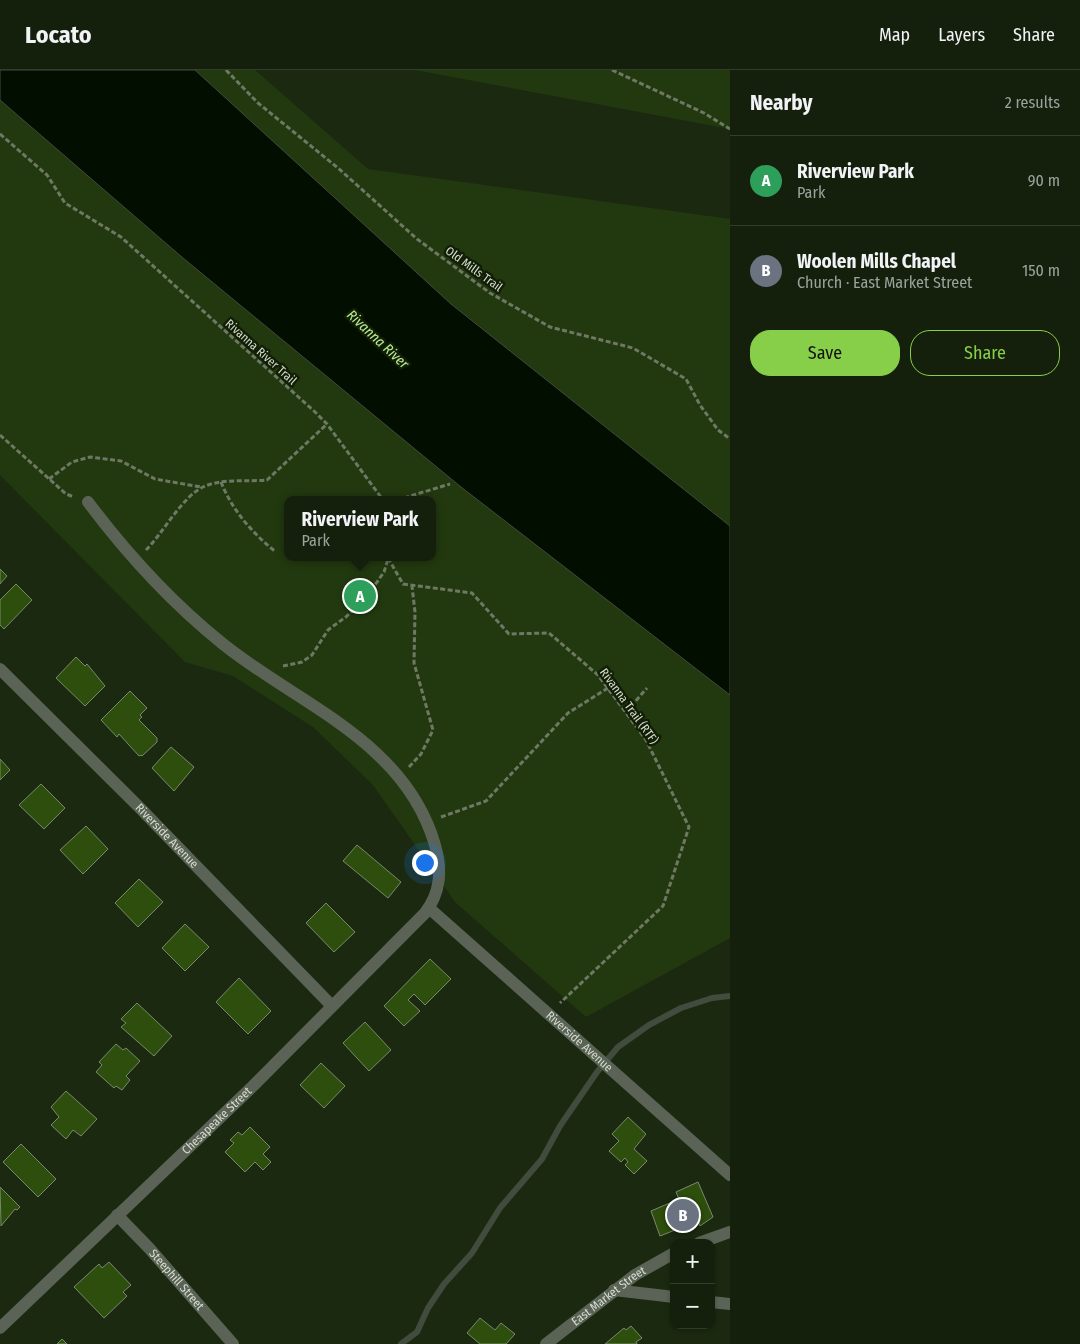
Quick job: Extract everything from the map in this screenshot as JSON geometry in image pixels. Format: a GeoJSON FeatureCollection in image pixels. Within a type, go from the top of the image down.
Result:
{"type":"FeatureCollection","features":[{"type":"Feature","properties":{"kind":"street"},"geometry":{"type":"LineString","coordinates":[[88,502],[136,560],[180,606],[224,644],[271,679],[347,727],[377,753],[399,778],[427,823],[440,864],[440,878],[435,896],[428,908]]}},
{"type":"Feature","properties":{"kind":"street","name":"Riverside Avenue"},"geometry":{"type":"LineString","coordinates":[[0,669],[139,807],[332,1006]]}},
{"type":"Feature","properties":{"kind":"street","name":"Riverside Avenue"},"geometry":{"type":"LineString","coordinates":[[428,908],[585,1044],[730,1175]]}},
{"type":"Feature","properties":{"kind":"street","name":"Chesapeake Street"},"geometry":{"type":"LineString","coordinates":[[0,1328],[254,1085],[428,908]]}},
{"type":"Feature","properties":{"kind":"street","name":"Steephill Street"},"geometry":{"type":"LineString","coordinates":[[117,1215],[149,1248],[233,1344]]}},
{"type":"Feature","properties":{"kind":"street"},"geometry":{"type":"LineString","coordinates":[[710,1239],[730,1232]]}},
{"type":"Feature","properties":{"kind":"street","name":"East Market Street"},"geometry":{"type":"LineString","coordinates":[[546,1344],[614,1290],[670,1255]]}},
{"type":"Feature","properties":{"kind":"street"},"geometry":{"type":"LineString","coordinates":[[614,1290],[670,1297]]}},
{"type":"Feature","properties":{"kind":"street"},"geometry":{"type":"LineString","coordinates":[[715,1302],[730,1304]]}},
{"type":"Feature","properties":{"kind":"path","name":"Old Mills Trail"},"geometry":{"type":"LineString","coordinates":[[226,70],[258,103],[338,168],[417,239],[490,293],[550,327],[633,348],[686,379],[700,405],[718,430],[730,439]]}},
{"type":"Feature","properties":{"kind":"path"},"geometry":{"type":"LineString","coordinates":[[612,70],[704,113],[730,129]]}},
{"type":"Feature","properties":{"kind":"path","name":"Rivanna River Trail"},"geometry":{"type":"LineString","coordinates":[[0,134],[47,175],[65,203],[121,237],[327,424],[380,496]]}},
{"type":"Feature","properties":{"kind":"path"},"geometry":{"type":"LineString","coordinates":[[49,479],[72,462],[90,457],[120,461],[155,479],[201,487],[221,482],[267,480],[327,424]]}},
{"type":"Feature","properties":{"kind":"path"},"geometry":{"type":"LineString","coordinates":[[0,435],[66,494],[88,502]]}},
{"type":"Feature","properties":{"kind":"path"},"geometry":{"type":"LineString","coordinates":[[221,482],[226,495],[242,517],[261,540],[276,552]]}},
{"type":"Feature","properties":{"kind":"path"},"geometry":{"type":"LineString","coordinates":[[410,496],[450,484]]}},
{"type":"Feature","properties":{"kind":"path"},"geometry":{"type":"LineString","coordinates":[[136,560],[154,542],[180,507],[201,487]]}},
{"type":"Feature","properties":{"kind":"path"},"geometry":{"type":"LineString","coordinates":[[278,668],[302,662],[312,655],[328,630],[347,616],[368,595],[384,572],[387,561]]}},
{"type":"Feature","properties":{"kind":"path"},"geometry":{"type":"LineString","coordinates":[[390,561],[403,584],[412,586],[415,612],[414,663],[433,730],[421,754],[399,778]]}},
{"type":"Feature","properties":{"kind":"path","name":"Rivanna Trail (RTF)"},"geometry":{"type":"LineString","coordinates":[[412,586],[472,593],[509,634],[549,633],[598,675],[646,740],[689,827],[664,906],[557,1005]]}},
{"type":"Feature","properties":{"kind":"path"},"geometry":{"type":"LineString","coordinates":[[427,823],[486,801],[568,713],[608,688]]}},
{"type":"Feature","properties":{"kind":"path"},"geometry":{"type":"LineString","coordinates":[[626,712],[647,688]]}},
{"type":"Feature","properties":{"kind":"green space"},"geometry":{"type":"Polygon","coordinates":[[[195,70],[255,70],[368,169],[730,219],[730,526],[451,304],[195,70]]]}},
{"type":"Feature","properties":{"kind":"green space"},"geometry":{"type":"Polygon","coordinates":[[[415,70],[730,70],[730,129],[415,70]]]}},
{"type":"Feature","properties":{"kind":"green space"},"geometry":{"type":"Polygon","coordinates":[[[0,100],[183,258],[461,487],[730,695],[730,938],[586,1017],[455,902],[373,785],[313,727],[233,676],[185,662],[0,475],[0,100]]]}},
{"type":"Feature","properties":{"kind":"water","name":"Rivanna River"},"geometry":{"type":"Polygon","coordinates":[[[0,70],[195,70],[451,304],[730,526],[730,695],[461,487],[183,258],[0,100],[0,70]]]}},
{"type":"Feature","properties":{"kind":"building"},"geometry":{"type":"Polygon","coordinates":[[[0,569],[7,576],[0,584],[0,569]]]}},
{"type":"Feature","properties":{"kind":"building"},"geometry":{"type":"Polygon","coordinates":[[[16,584],[32,600],[4,629],[0,625],[0,600],[16,584]]]}},
{"type":"Feature","properties":{"kind":"building"},"geometry":{"type":"Polygon","coordinates":[[[76,657],[85,666],[87,664],[105,686],[85,706],[56,678],[76,657]]]}},
{"type":"Feature","properties":{"kind":"building"},"geometry":{"type":"Polygon","coordinates":[[[130,691],[147,708],[140,715],[142,717],[139,720],[157,738],[157,742],[142,756],[139,756],[119,734],[117,737],[101,720],[130,691]]]}},
{"type":"Feature","properties":{"kind":"building"},"geometry":{"type":"Polygon","coordinates":[[[171,747],[194,767],[174,791],[152,768],[171,747]]]}},
{"type":"Feature","properties":{"kind":"building"},"geometry":{"type":"Polygon","coordinates":[[[0,759],[10,770],[0,780],[0,759]]]}},
{"type":"Feature","properties":{"kind":"building"},"geometry":{"type":"Polygon","coordinates":[[[41,784],[65,808],[44,829],[19,805],[41,784]]]}},
{"type":"Feature","properties":{"kind":"building"},"geometry":{"type":"Polygon","coordinates":[[[86,826],[108,849],[83,874],[60,850],[86,826]]]}},
{"type":"Feature","properties":{"kind":"building"},"geometry":{"type":"Polygon","coordinates":[[[357,845],[401,882],[388,898],[343,861],[357,845]]]}},
{"type":"Feature","properties":{"kind":"building"},"geometry":{"type":"Polygon","coordinates":[[[139,879],[163,902],[138,927],[115,903],[139,879]]]}},
{"type":"Feature","properties":{"kind":"building"},"geometry":{"type":"Polygon","coordinates":[[[326,903],[355,932],[334,952],[306,923],[326,903]]]}},
{"type":"Feature","properties":{"kind":"building"},"geometry":{"type":"Polygon","coordinates":[[[185,924],[209,947],[185,971],[162,948],[185,924]]]}},
{"type":"Feature","properties":{"kind":"building"},"geometry":{"type":"Polygon","coordinates":[[[430,959],[451,979],[425,1005],[414,994],[408,1000],[420,1011],[404,1026],[384,1006],[430,959]]]}},
{"type":"Feature","properties":{"kind":"building"},"geometry":{"type":"Polygon","coordinates":[[[239,978],[271,1011],[248,1034],[216,1002],[239,978]]]}},
{"type":"Feature","properties":{"kind":"building"},"geometry":{"type":"Polygon","coordinates":[[[137,1003],[172,1036],[154,1056],[121,1027],[126,1023],[121,1019],[137,1003]]]}},
{"type":"Feature","properties":{"kind":"building"},"geometry":{"type":"Polygon","coordinates":[[[365,1022],[391,1050],[369,1071],[343,1043],[365,1022]]]}},
{"type":"Feature","properties":{"kind":"building"},"geometry":{"type":"Polygon","coordinates":[[[116,1044],[123,1050],[126,1048],[140,1061],[126,1076],[130,1080],[122,1090],[116,1086],[114,1088],[96,1072],[102,1065],[99,1062],[116,1044]]]}},
{"type":"Feature","properties":{"kind":"building"},"geometry":{"type":"Polygon","coordinates":[[[321,1063],[345,1086],[324,1108],[300,1085],[321,1063]]]}},
{"type":"Feature","properties":{"kind":"building"},"geometry":{"type":"Polygon","coordinates":[[[66,1091],[97,1119],[81,1136],[73,1130],[66,1139],[51,1125],[59,1117],[51,1107],[66,1091]]]}},
{"type":"Feature","properties":{"kind":"building"},"geometry":{"type":"Polygon","coordinates":[[[628,1117],[646,1134],[634,1149],[647,1161],[634,1174],[625,1165],[628,1162],[625,1158],[621,1162],[609,1151],[619,1141],[612,1134],[628,1117]]]}},
{"type":"Feature","properties":{"kind":"building"},"geometry":{"type":"Polygon","coordinates":[[[250,1127],[270,1147],[263,1154],[271,1162],[263,1170],[255,1162],[245,1172],[225,1152],[234,1143],[230,1140],[238,1132],[242,1135],[250,1127]]]}},
{"type":"Feature","properties":{"kind":"building"},"geometry":{"type":"Polygon","coordinates":[[[21,1144],[56,1179],[38,1197],[3,1162],[21,1144]]]}},
{"type":"Feature","properties":{"kind":"building"},"geometry":{"type":"Polygon","coordinates":[[[698,1182],[713,1217],[700,1226],[698,1221],[690,1224],[687,1219],[673,1225],[675,1230],[660,1236],[651,1211],[679,1199],[676,1192],[698,1182]]]}},
{"type":"Feature","properties":{"kind":"building"},"geometry":{"type":"Polygon","coordinates":[[[0,1187],[20,1207],[17,1210],[15,1209],[1,1226],[0,1187]]]}},
{"type":"Feature","properties":{"kind":"building"},"geometry":{"type":"Polygon","coordinates":[[[109,1262],[131,1285],[123,1292],[127,1296],[104,1318],[74,1287],[99,1264],[102,1268],[109,1262]]]}},
{"type":"Feature","properties":{"kind":"building"},"geometry":{"type":"Polygon","coordinates":[[[480,1318],[495,1330],[501,1323],[515,1334],[506,1344],[480,1344],[467,1333],[480,1318]]]}},
{"type":"Feature","properties":{"kind":"building"},"geometry":{"type":"Polygon","coordinates":[[[631,1326],[642,1338],[636,1342],[637,1344],[605,1344],[624,1328],[626,1330],[631,1326]]]}},
{"type":"Feature","properties":{"kind":"building"},"geometry":{"type":"Polygon","coordinates":[[[62,1339],[67,1344],[57,1344],[62,1339]]]}},
{"type":"Feature","properties":{"kind":"waterway"},"geometry":{"type":"LineString","coordinates":[[401,1344],[417,1332],[428,1308],[444,1284],[472,1253],[500,1208],[542,1159],[560,1126],[597,1072],[618,1047],[649,1025],[681,1008],[712,998],[730,996]]}},
{"type":"Feature","properties":{"kind":"place","name":"Riverview Park"},"geometry":{"type":"Point","coordinates":[360,596]}},
{"type":"Feature","properties":{"kind":"place","name":"Woolen Mills Chapel"},"geometry":{"type":"Point","coordinates":[683,1215]}}]}
